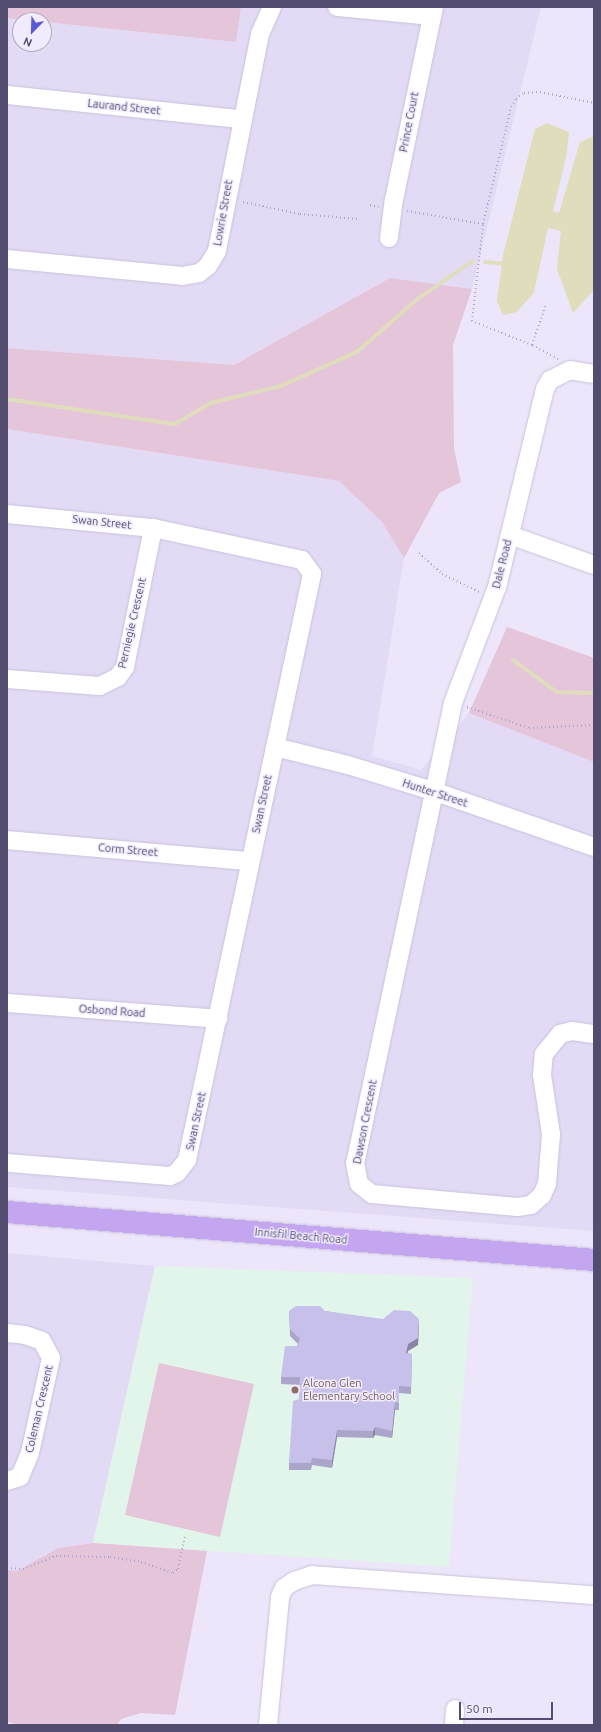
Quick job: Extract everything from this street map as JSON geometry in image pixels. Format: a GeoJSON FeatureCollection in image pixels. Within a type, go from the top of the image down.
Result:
{"type":"FeatureCollection","features":[{"type":"Feature","properties":{"kind":"main road","name":"Innisfil Beach Road"},"geometry":{"type":"LineString","coordinates":[[7,1212],[594,1260]]}},
{"type":"Feature","properties":{"kind":"street","name":"Lowrie Street"},"geometry":{"type":"LineString","coordinates":[[7,258],[182,276],[193,275],[204,270],[215,256],[241,119],[260,34],[272,7]]}},
{"type":"Feature","properties":{"kind":"street"},"geometry":{"type":"LineString","coordinates":[[337,7],[432,11]]}},
{"type":"Feature","properties":{"kind":"street","name":"Prince Court"},"geometry":{"type":"LineString","coordinates":[[389,238],[393,209],[432,11]]}},
{"type":"Feature","properties":{"kind":"street","name":"Laurand Street"},"geometry":{"type":"LineString","coordinates":[[7,95],[241,119]]}},
{"type":"Feature","properties":{"kind":"street","name":"Dale Road"},"geometry":{"type":"LineString","coordinates":[[433,791],[453,702],[492,599],[510,535],[545,389],[550,380],[570,370],[594,374]]}},
{"type":"Feature","properties":{"kind":"street","name":"Swan Street"},"geometry":{"type":"LineString","coordinates":[[7,514],[153,528],[302,560],[312,574],[249,861],[218,1019],[187,1160],[177,1173],[170,1176],[7,1163]]}},
{"type":"Feature","properties":{"kind":"street","name":"Perniegie Crescent"},"geometry":{"type":"LineString","coordinates":[[7,679],[95,686],[105,684],[117,678],[125,667],[153,528]]}},
{"type":"Feature","properties":{"kind":"street"},"geometry":{"type":"LineString","coordinates":[[510,535],[594,565]]}},
{"type":"Feature","properties":{"kind":"street","name":"Hunter Street"},"geometry":{"type":"LineString","coordinates":[[275,747],[348,765],[433,791],[594,847]]}},
{"type":"Feature","properties":{"kind":"street","name":"Dawson Crescent"},"geometry":{"type":"LineString","coordinates":[[433,791],[355,1163],[359,1184],[372,1194],[517,1207],[530,1205],[542,1195],[548,1184],[551,1134],[542,1075],[544,1054],[560,1034],[572,1031],[594,1034]]}},
{"type":"Feature","properties":{"kind":"street","name":"Corm Street"},"geometry":{"type":"LineString","coordinates":[[7,840],[249,861]]}},
{"type":"Feature","properties":{"kind":"street","name":"Osbond Road"},"geometry":{"type":"LineString","coordinates":[[7,1003],[218,1019]]}},
{"type":"Feature","properties":{"kind":"street","name":"Coleman Crescent"},"geometry":{"type":"LineString","coordinates":[[7,1333],[25,1335],[42,1341],[51,1358],[30,1453],[20,1477],[7,1481]]}},
{"type":"Feature","properties":{"kind":"street"},"geometry":{"type":"LineString","coordinates":[[268,1725],[280,1597],[284,1588],[294,1581],[312,1575],[594,1594]]}},
{"type":"Feature","properties":{"kind":"path"},"geometry":{"type":"LineString","coordinates":[[558,359],[532,345],[472,321],[483,224],[511,107],[516,98],[524,93],[540,92],[594,103]]}},
{"type":"Feature","properties":{"kind":"path"},"geometry":{"type":"LineString","coordinates":[[226,199],[300,214],[360,219]]}},
{"type":"Feature","properties":{"kind":"path"},"geometry":{"type":"LineString","coordinates":[[370,205],[483,224]]}},
{"type":"Feature","properties":{"kind":"path"},"geometry":{"type":"LineString","coordinates":[[532,345],[546,304]]}},
{"type":"Feature","properties":{"kind":"path"},"geometry":{"type":"LineString","coordinates":[[419,553],[442,574],[492,599]]}},
{"type":"Feature","properties":{"kind":"path"},"geometry":{"type":"LineString","coordinates":[[453,702],[529,728],[594,725]]}},
{"type":"Feature","properties":{"kind":"path"},"geometry":{"type":"LineString","coordinates":[[7,1568],[23,1569],[56,1556],[110,1557],[141,1562],[173,1573],[178,1569],[185,1535]]}},
{"type":"Feature","properties":{"kind":"shaded area"},"geometry":{"type":"Polygon","coordinates":[[[7,7],[241,7],[236,42],[52,23],[52,12],[12,12],[12,19],[7,18],[7,7]]]}},
{"type":"Feature","properties":{"kind":"shaded area"},"geometry":{"type":"Polygon","coordinates":[[[241,7],[541,7],[472,289],[390,278],[234,365],[7,348],[7,18],[12,18],[12,52],[52,52],[52,23],[235,42],[241,7]]]}},
{"type":"Feature","properties":{"kind":"shaded area"},"geometry":{"type":"Polygon","coordinates":[[[547,123],[569,132],[567,153],[553,211],[559,213],[580,142],[594,136],[594,290],[573,313],[557,269],[561,231],[548,228],[534,292],[517,312],[503,315],[497,301],[503,255],[535,129],[547,123]]]}},
{"type":"Feature","properties":{"kind":"shaded area"},"geometry":{"type":"Polygon","coordinates":[[[390,278],[472,289],[453,345],[454,449],[461,482],[439,493],[404,558],[382,522],[339,481],[7,429],[7,348],[234,365],[390,278]]]}},
{"type":"Feature","properties":{"kind":"shaded area"},"geometry":{"type":"Polygon","coordinates":[[[7,429],[339,481],[382,522],[404,558],[372,756],[421,770],[469,713],[594,762],[594,1231],[7,1187],[7,429]]]}},
{"type":"Feature","properties":{"kind":"shaded area"},"geometry":{"type":"Polygon","coordinates":[[[507,627],[594,658],[594,762],[469,713],[507,627]]]}},
{"type":"Feature","properties":{"kind":"shaded area"},"geometry":{"type":"Polygon","coordinates":[[[7,1253],[155,1266],[93,1543],[58,1548],[17,1571],[7,1570],[7,1253]]]}},
{"type":"Feature","properties":{"kind":"shaded area","name":"Alcona Glen Elementary School"},"geometry":{"type":"Polygon","coordinates":[[[155,1266],[473,1278],[449,1567],[93,1543],[155,1266]]]}},
{"type":"Feature","properties":{"kind":"shaded area"},"geometry":{"type":"Polygon","coordinates":[[[159,1363],[254,1384],[220,1537],[125,1515],[159,1363]]]}},
{"type":"Feature","properties":{"kind":"shaded area"},"geometry":{"type":"Polygon","coordinates":[[[93,1543],[207,1551],[175,1715],[141,1713],[121,1719],[117,1725],[20,1725],[7,1722],[7,1570],[17,1571],[58,1548],[93,1543]]]}},
{"type":"Feature","properties":{"kind":"building"},"geometry":{"type":"Polygon","coordinates":[[[296,1306],[320,1306],[325,1311],[383,1319],[394,1310],[410,1311],[419,1319],[418,1338],[408,1344],[406,1353],[412,1354],[411,1387],[399,1386],[399,1403],[395,1402],[392,1431],[375,1427],[373,1431],[337,1430],[332,1460],[312,1458],[311,1463],[289,1463],[293,1401],[299,1399],[300,1377],[281,1377],[285,1346],[297,1346],[300,1339],[290,1329],[289,1311],[296,1306]]]}},
{"type":"Feature","properties":{"kind":"waterway"},"geometry":{"type":"LineString","coordinates":[[7,399],[175,424],[211,403],[281,386],[357,352],[415,301],[473,261]]}},
{"type":"Feature","properties":{"kind":"waterway"},"geometry":{"type":"LineString","coordinates":[[485,262],[506,264]]}},
{"type":"Feature","properties":{"kind":"waterway"},"geometry":{"type":"LineString","coordinates":[[513,660],[557,692],[594,693]]}},
{"type":"Feature","properties":{"kind":"place","name":"Alcona Glen Elementary School"},"geometry":{"type":"Point","coordinates":[295,1390]}}]}
